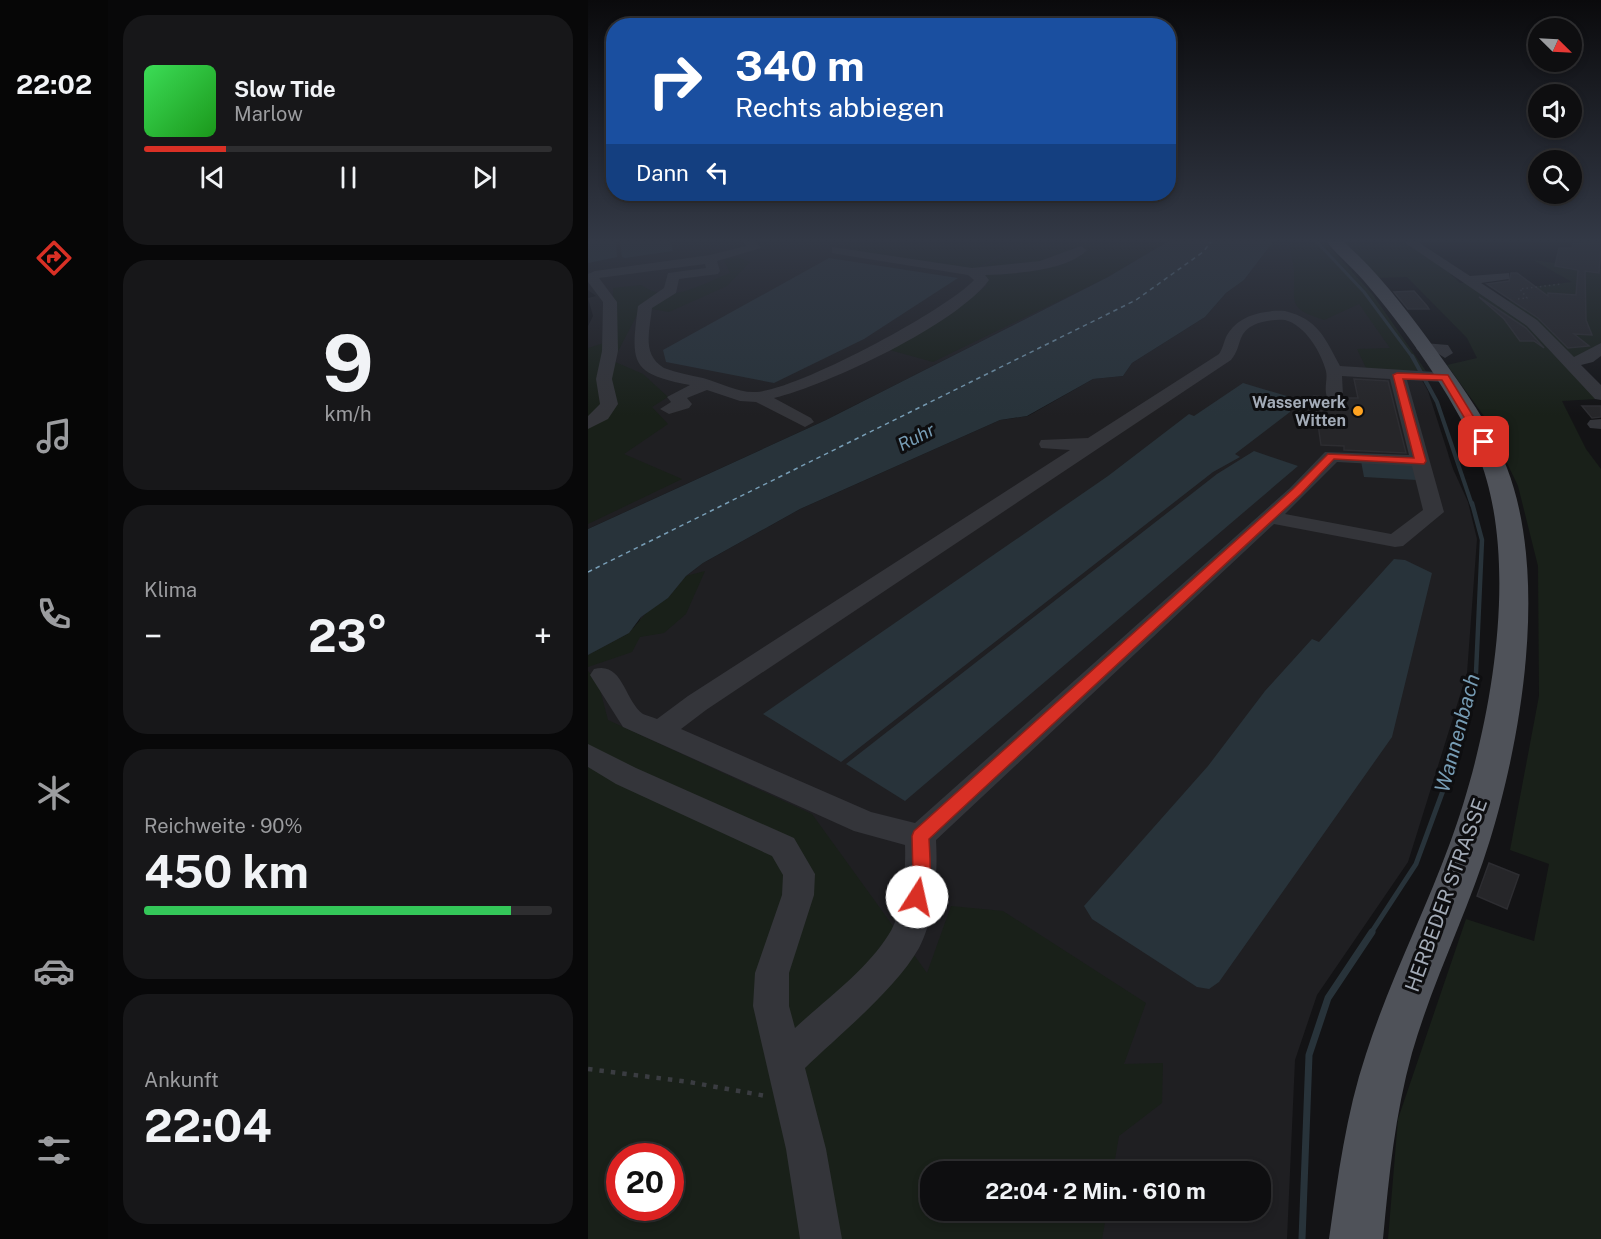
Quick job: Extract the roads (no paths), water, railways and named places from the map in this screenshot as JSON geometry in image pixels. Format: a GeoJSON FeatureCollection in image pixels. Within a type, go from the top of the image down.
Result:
{"type":"FeatureCollection","features":[{"type":"Feature","properties":{"kind":"main road","name":"HERBEDER STRASSE"},"geometry":{"type":"LineString","coordinates":[[1356,1239],[1371,1125],[1389,1053],[1481,808],[1495,748],[1506,676],[1511,596],[1505,506],[1497,474],[1484,442],[1426,368],[1387,300]]}},
{"type":"Feature","properties":{"kind":"street"},"geometry":{"type":"LineString","coordinates":[[588,424],[602,415],[609,404],[604,379],[609,351],[609,300]]}},
{"type":"Feature","properties":{"kind":"street"},"geometry":{"type":"LineString","coordinates":[[634,300],[641,351],[647,362],[668,377],[686,379],[705,386],[759,397],[805,422]]}},
{"type":"Feature","properties":{"kind":"street"},"geometry":{"type":"LineString","coordinates":[[759,397],[782,392],[815,378],[906,333],[957,300]]}},
{"type":"Feature","properties":{"kind":"street"},"geometry":{"type":"LineString","coordinates":[[1499,300],[1532,323],[1601,395]]}},
{"type":"Feature","properties":{"kind":"street"},"geometry":{"type":"LineString","coordinates":[[660,730],[716,690],[1225,357],[1230,352],[1232,338],[1237,331],[1280,301]]}},
{"type":"Feature","properties":{"kind":"street"},"geometry":{"type":"LineString","coordinates":[[1255,318],[1279,315],[1304,323],[1311,329],[1334,371],[1335,395]]}},
{"type":"Feature","properties":{"kind":"street"},"geometry":{"type":"LineString","coordinates":[[1569,363],[1587,359],[1601,348]]}},
{"type":"Feature","properties":{"kind":"street"},"geometry":{"type":"LineString","coordinates":[[1269,518],[1395,541],[1434,512],[1420,461],[1426,368],[1334,371]]}},
{"type":"Feature","properties":{"kind":"street"},"geometry":{"type":"LineString","coordinates":[[669,408],[683,404],[676,397],[705,386]]}},
{"type":"Feature","properties":{"kind":"street"},"geometry":{"type":"LineString","coordinates":[[1048,444],[1092,444]]}},
{"type":"Feature","properties":{"kind":"street"},"geometry":{"type":"LineString","coordinates":[[920,836],[1269,518],[1332,456],[1420,461]]}},
{"type":"Feature","properties":{"kind":"street"},"geometry":{"type":"LineString","coordinates":[[603,675],[633,720],[660,730],[865,823],[920,836]]}},
{"type":"Feature","properties":{"kind":"street"},"geometry":{"type":"LineString","coordinates":[[588,754],[626,776],[783,847],[794,862],[799,874],[798,895],[772,973],[771,1006],[816,1200],[821,1239]]}},
{"type":"Feature","properties":{"kind":"street"},"geometry":{"type":"LineString","coordinates":[[784,1063],[883,969],[906,939],[922,876],[920,836]]}},
{"type":"Feature","properties":{"kind":"water"},"geometry":{"type":"Polygon","coordinates":[[[754,300],[924,300],[864,339],[774,383],[666,362],[663,350],[754,300]]]}},
{"type":"Feature","properties":{"kind":"water","name":"Ruhr"},"geometry":{"type":"Polygon","coordinates":[[[1063,300],[1220,300],[1205,317],[1132,363],[1123,376],[1093,379],[1027,416],[1000,420],[800,509],[703,563],[686,576],[668,598],[641,617],[629,633],[588,655],[588,529],[826,420],[1063,300]]]}},
{"type":"Feature","properties":{"kind":"water"},"geometry":{"type":"Polygon","coordinates":[[[1243,383],[1290,397],[1290,412],[1235,454],[1240,457],[1213,472],[841,762],[763,714],[1108,476],[1189,414],[1194,416],[1243,383]]]}},
{"type":"Feature","properties":{"kind":"water"},"geometry":{"type":"Polygon","coordinates":[[[1254,451],[1298,466],[905,801],[846,764],[1217,474],[1254,451]]]}},
{"type":"Feature","properties":{"kind":"water"},"geometry":{"type":"Polygon","coordinates":[[[1361,461],[1413,464],[1417,480],[1364,477],[1361,461]]]}},
{"type":"Feature","properties":{"kind":"water"},"geometry":{"type":"Polygon","coordinates":[[[1394,559],[1405,560],[1432,573],[1392,737],[1219,982],[1209,989],[1197,987],[1092,919],[1084,906],[1208,766],[1265,691],[1312,639],[1319,642],[1394,559]]]}},
{"type":"Feature","properties":{"kind":"waterway","name":"Wannenbach"},"geometry":{"type":"LineString","coordinates":[[1370,300],[1413,358]]}},
{"type":"Feature","properties":{"kind":"waterway","name":"Wannenbach"},"geometry":{"type":"LineString","coordinates":[[1412,356],[1437,402],[1472,505]]}},
{"type":"Feature","properties":{"kind":"waterway","name":"Wannenbach"},"geometry":{"type":"LineString","coordinates":[[1471,693],[1476,673],[1482,540],[1472,503]]}},
{"type":"Feature","properties":{"kind":"waterway","name":"Wannenbach"},"geometry":{"type":"LineString","coordinates":[[1371,933],[1416,864],[1448,777],[1471,691]]}},
{"type":"Feature","properties":{"kind":"waterway","name":"Wannenbach"},"geometry":{"type":"LineString","coordinates":[[1302,1239],[1309,1055],[1328,998],[1372,932]]}},
{"type":"Feature","properties":{"kind":"place","name":"Wasserwerk Witten"},"geometry":{"type":"Point","coordinates":[1358,411]}}]}
